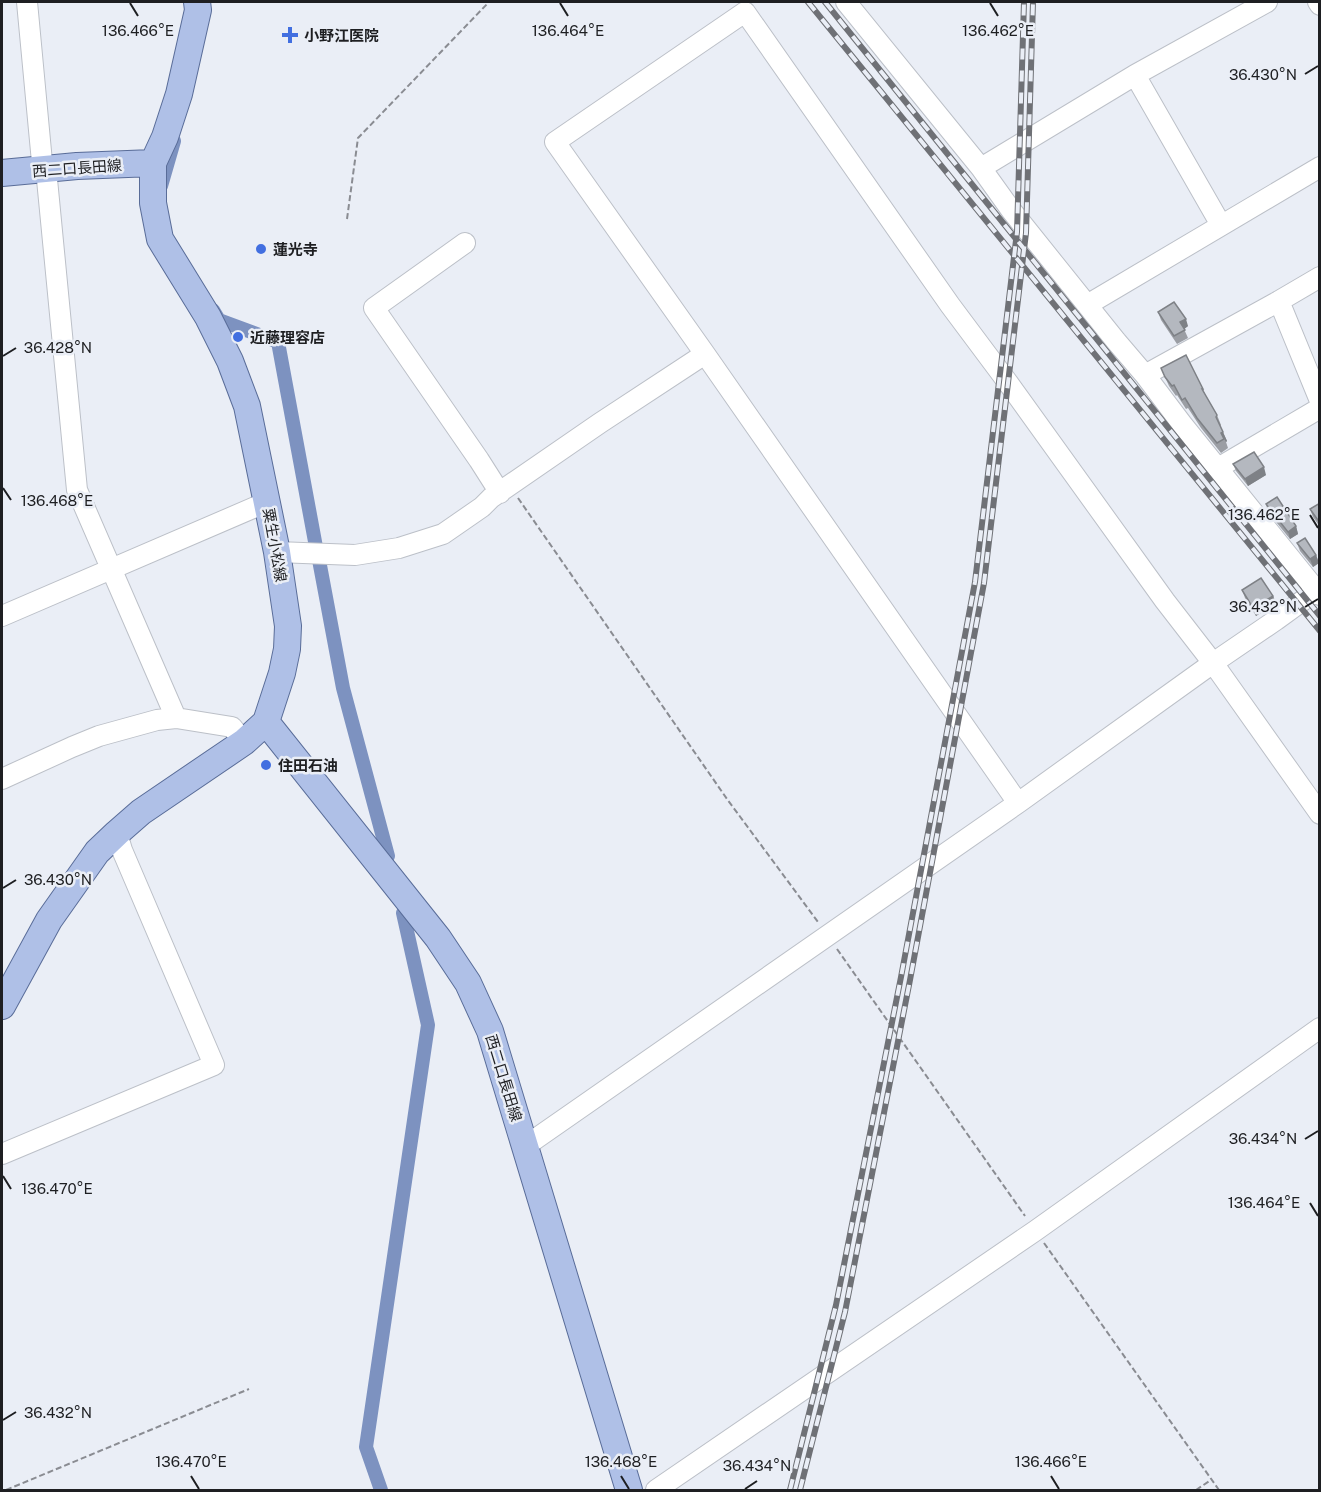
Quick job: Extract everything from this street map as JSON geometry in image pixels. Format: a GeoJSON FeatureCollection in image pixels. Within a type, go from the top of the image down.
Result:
{"type":"FeatureCollection","features":[{"type":"Feature","properties":{"kind":"main road","name":"粟生小松線"},"geometry":{"type":"LineString","coordinates":[[2,1006],[45,929],[97,852],[141,812],[244,742],[266,722],[282,673],[288,626],[277,552],[247,406],[231,361],[208,317],[160,239],[153,203],[153,163],[165,137],[179,94],[198,10],[197,2]]}},
{"type":"Feature","properties":{"kind":"main road","name":"西二口長田線"},"geometry":{"type":"LineString","coordinates":[[2,173],[77,166],[153,163]]}},
{"type":"Feature","properties":{"kind":"main road","name":"西二口長田線"},"geometry":{"type":"LineString","coordinates":[[266,722],[438,938],[468,983],[490,1031],[629,1491]]}},
{"type":"Feature","properties":{"kind":"street"},"geometry":{"type":"LineString","coordinates":[[27,2],[42,162],[46,169],[77,490],[176,718]]}},
{"type":"Feature","properties":{"kind":"street"},"geometry":{"type":"LineString","coordinates":[[524,1147],[1318,591],[846,2]]}},
{"type":"Feature","properties":{"kind":"street"},"geometry":{"type":"LineString","coordinates":[[981,168],[1135,75],[1268,2]]}},
{"type":"Feature","properties":{"kind":"street"},"geometry":{"type":"LineString","coordinates":[[1018,802],[555,142],[745,12],[950,305],[1165,601],[1213,663],[1320,814]]}},
{"type":"Feature","properties":{"kind":"street"},"geometry":{"type":"LineString","coordinates":[[1135,75],[1221,225]]}},
{"type":"Feature","properties":{"kind":"street"},"geometry":{"type":"LineString","coordinates":[[1087,305],[1320,167]]}},
{"type":"Feature","properties":{"kind":"street"},"geometry":{"type":"LineString","coordinates":[[465,243],[374,308],[479,460],[504,490]]}},
{"type":"Feature","properties":{"kind":"street"},"geometry":{"type":"LineString","coordinates":[[1145,375],[1320,276]]}},
{"type":"Feature","properties":{"kind":"street"},"geometry":{"type":"LineString","coordinates":[[1279,301],[1320,401]]}},
{"type":"Feature","properties":{"kind":"street"},"geometry":{"type":"LineString","coordinates":[[277,552],[356,555],[399,548],[443,534],[600,423],[705,354]]}},
{"type":"Feature","properties":{"kind":"street"},"geometry":{"type":"LineString","coordinates":[[1218,468],[1320,408]]}},
{"type":"Feature","properties":{"kind":"street"},"geometry":{"type":"LineString","coordinates":[[2,616],[267,502]]}},
{"type":"Feature","properties":{"kind":"street"},"geometry":{"type":"LineString","coordinates":[[2,779],[99,736],[157,720],[176,718],[232,727],[244,742]]}},
{"type":"Feature","properties":{"kind":"street"},"geometry":{"type":"LineString","coordinates":[[2,1154],[214,1065],[117,833]]}},
{"type":"Feature","properties":{"kind":"street"},"geometry":{"type":"LineString","coordinates":[[656,1491],[1035,1231],[1320,1028]]}},
{"type":"Feature","properties":{"kind":"path"},"geometry":{"type":"LineString","coordinates":[[347,219],[358,138],[489,2]]}},
{"type":"Feature","properties":{"kind":"path"},"geometry":{"type":"LineString","coordinates":[[504,490],[828,936],[1219,1491]]}},
{"type":"Feature","properties":{"kind":"path"},"geometry":{"type":"LineString","coordinates":[[6,1491],[249,1389]]}},
{"type":"Feature","properties":{"kind":"path"},"geometry":{"type":"LineString","coordinates":[[1196,1491],[1211,1480]]}},
{"type":"Feature","properties":{"kind":"building"},"geometry":{"type":"Polygon","coordinates":[[[1174,302],[1186,319],[1180,322],[1185,330],[1174,336],[1158,312],[1174,302]]]}},
{"type":"Feature","properties":{"kind":"building"},"geometry":{"type":"Polygon","coordinates":[[[1186,355],[1217,415],[1223,432],[1221,433],[1224,439],[1217,443],[1197,418],[1185,398],[1182,400],[1161,368],[1186,355]]]}},
{"type":"Feature","properties":{"kind":"building"},"geometry":{"type":"Polygon","coordinates":[[[1254,452],[1264,467],[1245,479],[1233,464],[1254,452]]]}},
{"type":"Feature","properties":{"kind":"building"},"geometry":{"type":"Polygon","coordinates":[[[1277,497],[1296,526],[1288,532],[1266,504],[1277,497]]]}},
{"type":"Feature","properties":{"kind":"building"},"geometry":{"type":"Polygon","coordinates":[[[1320,503],[1320,523],[1310,509],[1320,503]]]}},
{"type":"Feature","properties":{"kind":"building"},"geometry":{"type":"Polygon","coordinates":[[[1305,538],[1316,555],[1310,559],[1297,543],[1305,538]]]}},
{"type":"Feature","properties":{"kind":"building"},"geometry":{"type":"Polygon","coordinates":[[[1261,578],[1273,596],[1253,608],[1242,590],[1261,578]]]}},
{"type":"Feature","properties":{"kind":"waterway"},"geometry":{"type":"LineString","coordinates":[[161,186],[174,141]]}},
{"type":"Feature","properties":{"kind":"waterway"},"geometry":{"type":"LineString","coordinates":[[213,310],[219,320],[278,342],[316,547]]}},
{"type":"Feature","properties":{"kind":"waterway"},"geometry":{"type":"LineString","coordinates":[[319,560],[343,688],[388,856]]}},
{"type":"Feature","properties":{"kind":"waterway"},"geometry":{"type":"LineString","coordinates":[[381,1490],[366,1447],[428,1025],[403,913]]}},
{"type":"Feature","properties":{"kind":"railway"},"geometry":{"type":"LineString","coordinates":[[808,2],[1320,631]]}},
{"type":"Feature","properties":{"kind":"railway"},"geometry":{"type":"LineString","coordinates":[[825,2],[1320,616]]}},
{"type":"Feature","properties":{"kind":"railway"},"geometry":{"type":"LineString","coordinates":[[790,1490],[836,1305],[901,977],[975,582],[1017,232],[1024,2]]}},
{"type":"Feature","properties":{"kind":"railway"},"geometry":{"type":"LineString","coordinates":[[800,1490],[845,1312],[984,583],[1026,233],[1033,2]]}},
{"type":"Feature","properties":{"kind":"place","name":"小野江医院"},"geometry":{"type":"Point","coordinates":[290,35]}},
{"type":"Feature","properties":{"kind":"place","name":"蓮光寺"},"geometry":{"type":"Point","coordinates":[261,249]}},
{"type":"Feature","properties":{"kind":"place","name":"近藤理容店"},"geometry":{"type":"Point","coordinates":[238,337]}},
{"type":"Feature","properties":{"kind":"place","name":"住田石油"},"geometry":{"type":"Point","coordinates":[266,765]}}]}
